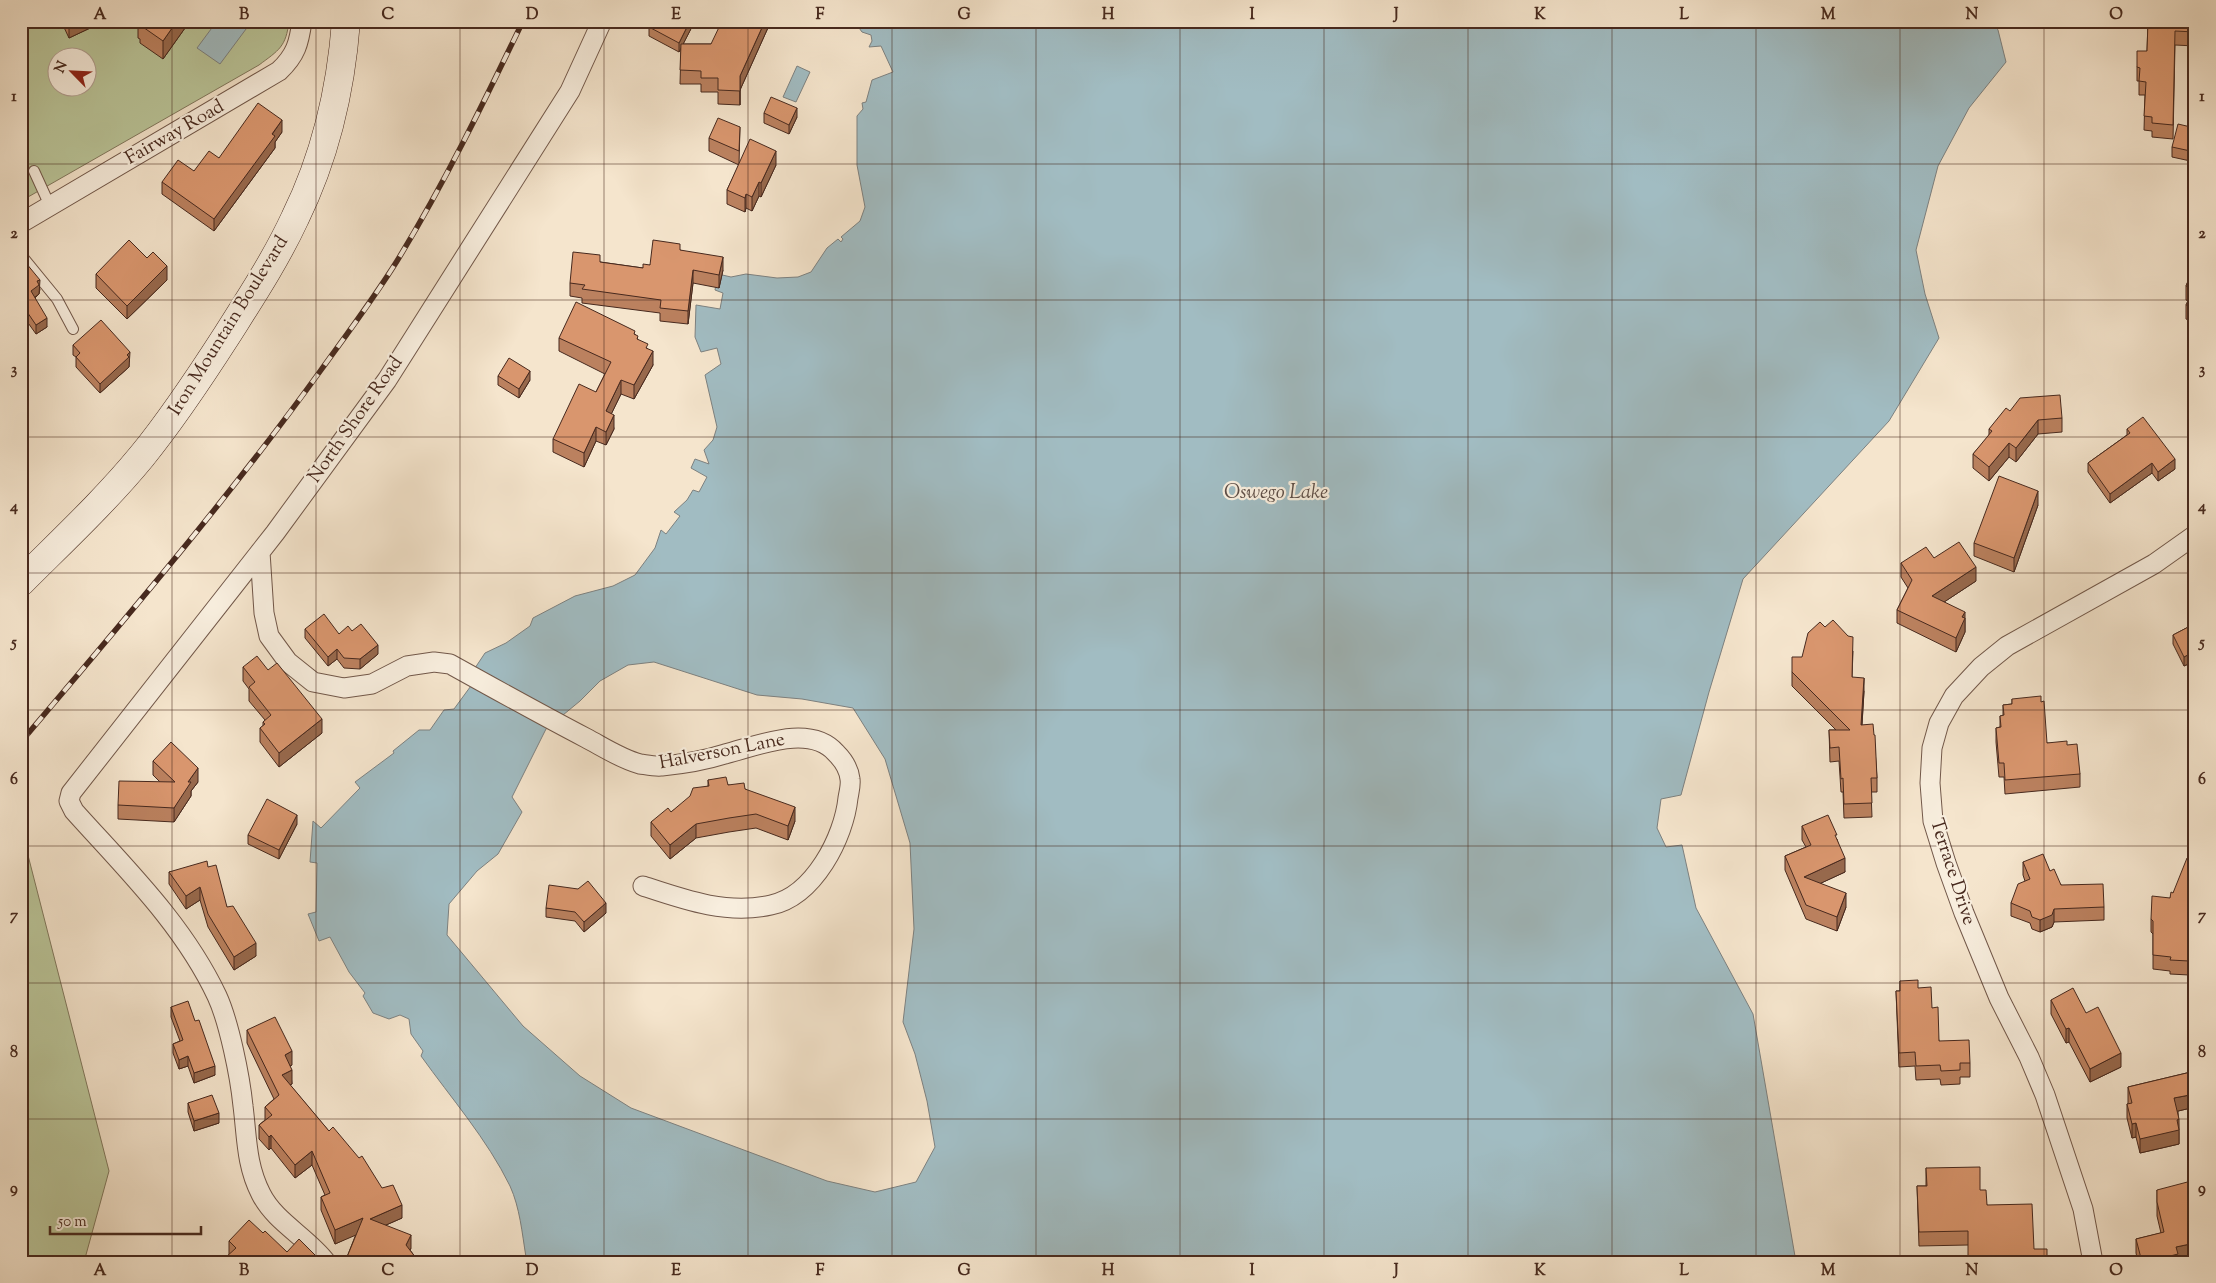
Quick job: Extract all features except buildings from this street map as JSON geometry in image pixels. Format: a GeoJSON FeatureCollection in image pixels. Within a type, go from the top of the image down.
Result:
{"type":"FeatureCollection","features":[{"type":"Feature","properties":{"kind":"street","name":"Fairway Road"},"geometry":{"type":"LineString","coordinates":[[21,223],[279,71],[291,60],[300,40],[302,21]]}},
{"type":"Feature","properties":{"kind":"street","name":"Iron Mountain Boulevard"},"geometry":{"type":"LineString","coordinates":[[21,582],[112,489],[163,429],[201,375],[261,280],[296,217],[325,141],[336,100],[346,21]]}},
{"type":"Feature","properties":{"kind":"street","name":"North Shore Road"},"geometry":{"type":"LineString","coordinates":[[326,1262],[318,1251],[279,1218],[262,1196],[253,1179],[247,1154],[243,1106],[230,1041],[218,998],[202,966],[176,925],[74,811],[69,801],[71,793],[260,552],[387,380],[570,91],[602,21]]}},
{"type":"Feature","properties":{"kind":"street","name":"Terrace Drive"},"geometry":{"type":"LineString","coordinates":[[2093,1262],[2083,1210],[2045,1095],[2029,1057],[1999,998],[1964,913],[1946,862],[1933,820],[1930,782],[1932,748],[1938,723],[1950,702],[1981,667],[2000,651],[2154,564],[2195,535]]}},
{"type":"Feature","properties":{"kind":"street","name":"Halverson Lane"},"geometry":{"type":"LineString","coordinates":[[260,552],[264,613],[269,636],[288,662],[313,682],[344,688],[372,684],[407,666],[434,662],[450,664],[566,727],[641,764],[661,766],[724,755],[772,740],[792,738],[823,743],[836,752],[846,766],[851,780],[846,817],[819,870],[800,891],[774,905],[744,910],[695,903],[643,886]]}},
{"type":"Feature","properties":{"kind":"lane"},"geometry":{"type":"LineString","coordinates":[[34,171],[50,206]]}},
{"type":"Feature","properties":{"kind":"lane"},"geometry":{"type":"LineString","coordinates":[[21,255],[57,299],[73,329]]}},
{"type":"Feature","properties":{"kind":"green space"},"geometry":{"type":"Polygon","coordinates":[[[21,21],[289,21],[286,37],[280,47],[259,65],[21,201],[21,21]]]}},
{"type":"Feature","properties":{"kind":"green space"},"geometry":{"type":"Polygon","coordinates":[[[21,828],[109,1171],[84,1262],[21,1262],[21,828]]]}},
{"type":"Feature","properties":{"kind":"water"},"geometry":{"type":"Polygon","coordinates":[[[217,21],[252,21],[220,64],[197,48],[217,21]]]}},
{"type":"Feature","properties":{"kind":"water","name":"Oswego Lake"},"geometry":{"type":"Polygon","coordinates":[[[854,21],[1992,21],[1998,30],[2006,62],[1969,108],[1938,166],[1916,250],[1925,294],[1939,338],[1889,421],[1743,579],[1709,692],[1681,795],[1661,799],[1657,828],[1666,847],[1682,845],[1696,908],[1753,1014],[1796,1262],[531,1262],[526,1257],[518,1212],[510,1186],[480,1135],[421,1056],[423,1051],[411,1034],[409,1019],[400,1015],[389,1019],[373,1013],[363,996],[365,993],[349,972],[330,937],[319,941],[308,914],[316,912],[317,863],[310,862],[313,821],[321,828],[360,788],[355,782],[394,753],[393,751],[419,730],[430,730],[444,710],[454,709],[476,679],[475,668],[485,653],[506,643],[530,626],[533,618],[575,596],[613,586],[635,575],[655,548],[661,530],[666,534],[680,516],[674,512],[687,500],[693,490],[699,492],[707,477],[691,468],[695,459],[709,464],[704,450],[713,440],[717,427],[705,375],[721,364],[717,348],[701,352],[695,337],[696,305],[720,309],[723,293],[715,290],[718,274],[731,277],[746,274],[777,278],[798,277],[811,272],[827,248],[838,239],[841,242],[843,239],[841,237],[860,221],[865,207],[857,165],[857,116],[863,109],[862,103],[866,102],[872,80],[893,72],[881,46],[869,47],[872,41],[871,35],[862,32],[854,21]],[[654,662],[628,665],[600,681],[580,701],[546,729],[512,797],[522,812],[498,854],[477,871],[449,904],[447,935],[523,1026],[580,1076],[631,1108],[827,1181],[875,1192],[916,1182],[935,1147],[927,1101],[915,1054],[903,1022],[914,929],[910,843],[885,759],[853,708],[802,699],[757,695],[654,662]]]}},
{"type":"Feature","properties":{"kind":"water"},"geometry":{"type":"Polygon","coordinates":[[[797,66],[810,72],[796,102],[783,97],[797,66]]]}},
{"type":"Feature","properties":{"kind":"railway"},"geometry":{"type":"LineString","coordinates":[[21,742],[137,605],[212,512],[286,418],[370,302],[397,261],[447,173],[523,21]]}}]}
